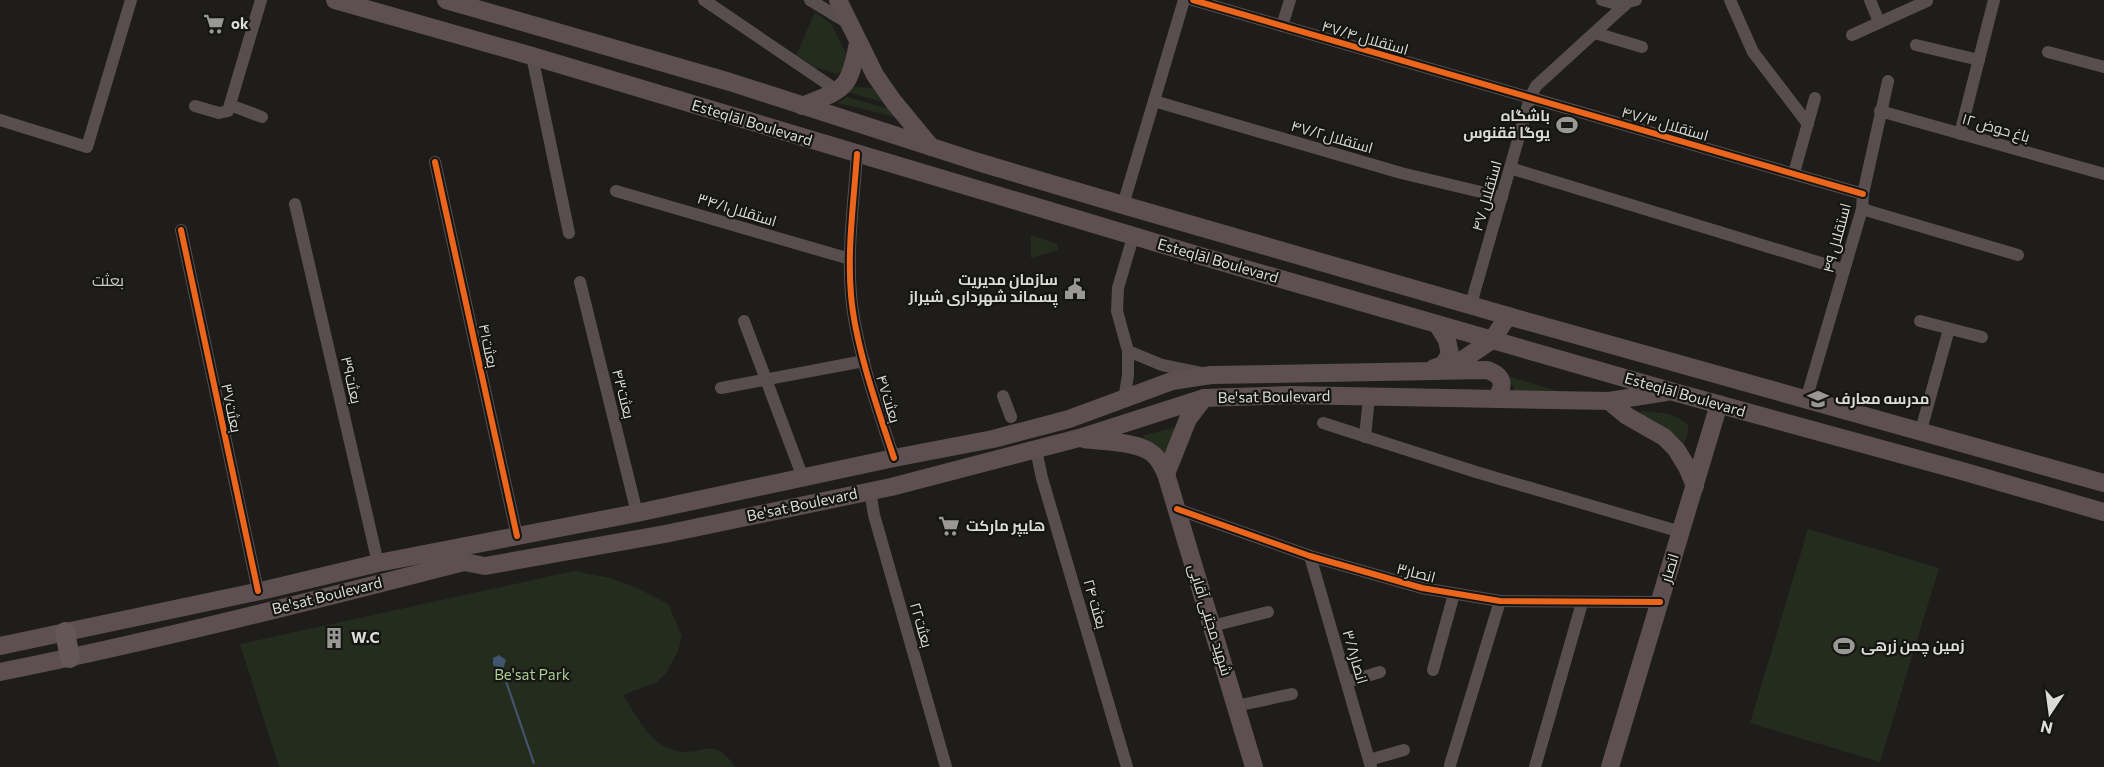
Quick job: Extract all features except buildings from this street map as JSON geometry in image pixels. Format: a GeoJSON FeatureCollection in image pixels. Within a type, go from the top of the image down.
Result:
{"type":"FeatureCollection","features":[{"type":"Feature","properties":{"kind":"main road","name":"Esteqlāl Boulevard"},"geometry":{"type":"LineString","coordinates":[[335,0],[532,56],[1133,237],[1670,391],[2104,512]]}},
{"type":"Feature","properties":{"kind":"main road","name":"Esteqlāl Boulevard"},"geometry":{"type":"LineString","coordinates":[[446,0],[730,82],[931,147],[1123,205],[1508,316],[2104,483]]}},
{"type":"Feature","properties":{"kind":"main road"},"geometry":{"type":"LineString","coordinates":[[838,0],[875,75],[931,147]]}},
{"type":"Feature","properties":{"kind":"main road"},"geometry":{"type":"LineString","coordinates":[[802,106],[838,91],[848,80],[858,43]]}},
{"type":"Feature","properties":{"kind":"main road"},"geometry":{"type":"LineString","coordinates":[[598,76],[610,47]]}},
{"type":"Feature","properties":{"kind":"main road"},"geometry":{"type":"LineString","coordinates":[[1016,202],[1023,175]]}},
{"type":"Feature","properties":{"kind":"main road"},"geometry":{"type":"LineString","coordinates":[[1449,369],[1492,340],[1508,316]]}},
{"type":"Feature","properties":{"kind":"main road"},"geometry":{"type":"LineString","coordinates":[[1425,372],[1443,365],[1450,354],[1447,340],[1437,324]]}},
{"type":"Feature","properties":{"kind":"main road","name":"Be'sat Boulevard"},"geometry":{"type":"LineString","coordinates":[[0,646],[378,563],[637,513],[993,439],[1069,419],[1172,381],[1211,375],[1487,370],[1494,372],[1501,380],[1502,390],[1496,399]]}},
{"type":"Feature","properties":{"kind":"main road","name":"Be'sat Boulevard"},"geometry":{"type":"LineString","coordinates":[[0,672],[70,658],[464,562],[485,566],[665,534],[870,491],[1036,450],[1204,398],[1291,395],[1610,401],[1670,391]]}},
{"type":"Feature","properties":{"kind":"main road"},"geometry":{"type":"LineString","coordinates":[[1166,474],[1188,419],[1204,398]]}},
{"type":"Feature","properties":{"kind":"main road"},"geometry":{"type":"LineString","coordinates":[[1610,401],[1627,416],[1664,437],[1676,449],[1695,486]]}},
{"type":"Feature","properties":{"kind":"main road","name":"انصار"},"geometry":{"type":"LineString","coordinates":[[1610,767],[1719,404]]}},
{"type":"Feature","properties":{"kind":"main road","name":"شهید مجتبی آقایی"},"geometry":{"type":"LineString","coordinates":[[1079,438],[1133,444],[1145,448],[1156,456],[1166,474],[1254,767]]}},
{"type":"Feature","properties":{"kind":"main road"},"geometry":{"type":"LineString","coordinates":[[1962,471],[1969,445]]}},
{"type":"Feature","properties":{"kind":"main road"},"geometry":{"type":"LineString","coordinates":[[66,632],[70,658]]}},
{"type":"Feature","properties":{"kind":"street"},"geometry":{"type":"LineString","coordinates":[[0,120],[87,147],[131,0]]}},
{"type":"Feature","properties":{"kind":"street"},"geometry":{"type":"LineString","coordinates":[[195,106],[219,113],[228,111],[261,0]]}},
{"type":"Feature","properties":{"kind":"street"},"geometry":{"type":"LineString","coordinates":[[704,0],[838,91]]}},
{"type":"Feature","properties":{"kind":"street"},"geometry":{"type":"LineString","coordinates":[[810,0],[848,23]]}},
{"type":"Feature","properties":{"kind":"street"},"geometry":{"type":"LineString","coordinates":[[1123,205],[1184,0]]}},
{"type":"Feature","properties":{"kind":"street","name":"۴۷/۴ استقلال"},"geometry":{"type":"LineString","coordinates":[[1193,0],[1530,98]]}},
{"type":"Feature","properties":{"kind":"street"},"geometry":{"type":"LineString","coordinates":[[1282,26],[1290,0]]}},
{"type":"Feature","properties":{"kind":"street"},"geometry":{"type":"LineString","coordinates":[[1602,0],[1629,2]]}},
{"type":"Feature","properties":{"kind":"street"},"geometry":{"type":"LineString","coordinates":[[1730,0],[1753,52],[1808,124]]}},
{"type":"Feature","properties":{"kind":"street"},"geometry":{"type":"LineString","coordinates":[[1870,0],[1879,22]]}},
{"type":"Feature","properties":{"kind":"street"},"geometry":{"type":"LineString","coordinates":[[1960,134],[1994,0]]}},
{"type":"Feature","properties":{"kind":"street"},"geometry":{"type":"LineString","coordinates":[[1852,35],[1927,1]]}},
{"type":"Feature","properties":{"kind":"street","name":"۴۷ استقلال"},"geometry":{"type":"LineString","coordinates":[[1471,304],[1530,98],[1536,86],[1629,2]]}},
{"type":"Feature","properties":{"kind":"street"},"geometry":{"type":"LineString","coordinates":[[1595,33],[1642,47]]}},
{"type":"Feature","properties":{"kind":"street"},"geometry":{"type":"LineString","coordinates":[[1916,45],[1979,60]]}},
{"type":"Feature","properties":{"kind":"street"},"geometry":{"type":"LineString","coordinates":[[2048,52],[2104,67]]}},
{"type":"Feature","properties":{"kind":"street"},"geometry":{"type":"LineString","coordinates":[[532,56],[569,233]]}},
{"type":"Feature","properties":{"kind":"street","name":"۴۹ استقلال"},"geometry":{"type":"LineString","coordinates":[[1806,400],[1862,209],[1863,194],[1888,81]]}},
{"type":"Feature","properties":{"kind":"street","name":"۴۷/۳ استقلال"},"geometry":{"type":"LineString","coordinates":[[1530,98],[1863,194]]}},
{"type":"Feature","properties":{"kind":"street"},"geometry":{"type":"LineString","coordinates":[[1794,173],[1815,98]]}},
{"type":"Feature","properties":{"kind":"street","name":"استقلال۴۷/۲"},"geometry":{"type":"LineString","coordinates":[[1154,101],[1401,173],[1502,197]]}},
{"type":"Feature","properties":{"kind":"street"},"geometry":{"type":"LineString","coordinates":[[230,105],[262,117]]}},
{"type":"Feature","properties":{"kind":"street","name":"۱۲ باغ حوض"},"geometry":{"type":"LineString","coordinates":[[1880,111],[2104,174]]}},
{"type":"Feature","properties":{"kind":"street","name":"بعثت۴۷"},"geometry":{"type":"LineString","coordinates":[[857,154],[850,259],[851,297],[864,361],[894,458]]}},
{"type":"Feature","properties":{"kind":"street","name":"بعثت۴۱"},"geometry":{"type":"LineString","coordinates":[[435,162],[517,536]]}},
{"type":"Feature","properties":{"kind":"street"},"geometry":{"type":"LineString","coordinates":[[1510,168],[1844,270]]}},
{"type":"Feature","properties":{"kind":"street","name":"استقلال۳۴/۱"},"geometry":{"type":"LineString","coordinates":[[616,191],[850,259]]}},
{"type":"Feature","properties":{"kind":"street","name":"بعثت۳۹"},"geometry":{"type":"LineString","coordinates":[[295,204],[378,563]]}},
{"type":"Feature","properties":{"kind":"street"},"geometry":{"type":"LineString","coordinates":[[1862,209],[2018,255]]}},
{"type":"Feature","properties":{"kind":"street","name":"بعثت۳۷"},"geometry":{"type":"LineString","coordinates":[[181,230],[258,591]]}},
{"type":"Feature","properties":{"kind":"street"},"geometry":{"type":"LineString","coordinates":[[1124,400],[1128,375],[1128,351],[1117,311],[1118,288],[1133,237]]}},
{"type":"Feature","properties":{"kind":"street","name":"بعثت۴۳"},"geometry":{"type":"LineString","coordinates":[[580,282],[637,513]]}},
{"type":"Feature","properties":{"kind":"street"},"geometry":{"type":"LineString","coordinates":[[744,321],[803,478]]}},
{"type":"Feature","properties":{"kind":"street"},"geometry":{"type":"LineString","coordinates":[[1920,321],[1982,337]]}},
{"type":"Feature","properties":{"kind":"street"},"geometry":{"type":"LineString","coordinates":[[1921,430],[1949,329]]}},
{"type":"Feature","properties":{"kind":"street"},"geometry":{"type":"LineString","coordinates":[[1128,351],[1162,365],[1211,375]]}},
{"type":"Feature","properties":{"kind":"street"},"geometry":{"type":"LineString","coordinates":[[721,388],[864,361]]}},
{"type":"Feature","properties":{"kind":"street"},"geometry":{"type":"LineString","coordinates":[[1003,396],[1011,417]]}},
{"type":"Feature","properties":{"kind":"street"},"geometry":{"type":"LineString","coordinates":[[1365,437],[1369,397]]}},
{"type":"Feature","properties":{"kind":"street"},"geometry":{"type":"LineString","coordinates":[[1323,423],[1476,472],[1681,532]]}},
{"type":"Feature","properties":{"kind":"street","name":"بعثت ۲۴"},"geometry":{"type":"LineString","coordinates":[[1036,450],[1042,478],[1127,767]]}},
{"type":"Feature","properties":{"kind":"street","name":"بعثت۲۲"},"geometry":{"type":"LineString","coordinates":[[870,491],[874,515],[946,767]]}},
{"type":"Feature","properties":{"kind":"street","name":"انصار۳"},"geometry":{"type":"LineString","coordinates":[[1177,509],[1310,556],[1422,588],[1500,601],[1660,602]]}},
{"type":"Feature","properties":{"kind":"street","name":"انصار۳/۸"},"geometry":{"type":"LineString","coordinates":[[1310,556],[1370,764]]}},
{"type":"Feature","properties":{"kind":"street"},"geometry":{"type":"LineString","coordinates":[[1433,670],[1455,594]]}},
{"type":"Feature","properties":{"kind":"street"},"geometry":{"type":"LineString","coordinates":[[1450,765],[1500,601]]}},
{"type":"Feature","properties":{"kind":"street"},"geometry":{"type":"LineString","coordinates":[[1535,767],[1582,603]]}},
{"type":"Feature","properties":{"kind":"street"},"geometry":{"type":"LineString","coordinates":[[1212,626],[1268,612]]}},
{"type":"Feature","properties":{"kind":"street"},"geometry":{"type":"LineString","coordinates":[[1347,682],[1380,672]]}},
{"type":"Feature","properties":{"kind":"street"},"geometry":{"type":"LineString","coordinates":[[1236,706],[1292,694]]}},
{"type":"Feature","properties":{"kind":"street"},"geometry":{"type":"LineString","coordinates":[[1370,764],[1404,750]]}},
{"type":"Feature","properties":{"kind":"green space"},"geometry":{"type":"Polygon","coordinates":[[[815,12],[831,24],[846,53],[843,69],[838,74],[814,67],[796,56],[815,12]]]}},
{"type":"Feature","properties":{"kind":"green space"},"geometry":{"type":"Polygon","coordinates":[[[853,87],[873,88],[883,102],[847,92],[853,87]]]}},
{"type":"Feature","properties":{"kind":"green space"},"geometry":{"type":"Polygon","coordinates":[[[847,97],[889,109],[895,117],[838,103],[847,97]]]}},
{"type":"Feature","properties":{"kind":"green space"},"geometry":{"type":"Polygon","coordinates":[[[1031,235],[1057,244],[1058,250],[1031,258],[1031,235]]]}},
{"type":"Feature","properties":{"kind":"green space"},"geometry":{"type":"Polygon","coordinates":[[[1500,374],[1588,400],[1514,400],[1514,387],[1500,374]]]}},
{"type":"Feature","properties":{"kind":"green space"},"geometry":{"type":"Polygon","coordinates":[[[1641,411],[1666,414],[1683,421],[1688,425],[1684,443],[1667,429],[1637,415],[1641,411]]]}},
{"type":"Feature","properties":{"kind":"green space"},"geometry":{"type":"Polygon","coordinates":[[[1176,427],[1166,456],[1142,436],[1176,427]]]}},
{"type":"Feature","properties":{"kind":"green space","name":"زمین چمن زرهی"},"geometry":{"type":"Polygon","coordinates":[[[1808,529],[1939,568],[1880,762],[1750,723],[1808,529]]]}},
{"type":"Feature","properties":{"kind":"green space","name":"Be'sat Park"},"geometry":{"type":"Polygon","coordinates":[[[574,571],[610,578],[635,587],[668,604],[682,636],[678,651],[666,673],[657,682],[623,695],[650,735],[664,746],[683,752],[706,749],[720,751],[735,767],[279,767],[240,644],[574,571]]]}},
{"type":"Feature","properties":{"kind":"water"},"geometry":{"type":"Polygon","coordinates":[[[499,655],[506,660],[503,669],[535,763],[533,764],[501,670],[493,665],[493,658],[499,655]]]}},
{"type":"Feature","properties":{"kind":"cycle path"},"geometry":{"type":"LineString","coordinates":[[1193,0],[1863,194]]}},
{"type":"Feature","properties":{"kind":"cycle path"},"geometry":{"type":"LineString","coordinates":[[857,154],[850,260],[853,314],[868,377],[894,458]]}},
{"type":"Feature","properties":{"kind":"cycle path"},"geometry":{"type":"LineString","coordinates":[[435,162],[517,536]]}},
{"type":"Feature","properties":{"kind":"cycle path"},"geometry":{"type":"LineString","coordinates":[[181,230],[258,591]]}},
{"type":"Feature","properties":{"kind":"cycle path"},"geometry":{"type":"LineString","coordinates":[[1177,509],[1310,556],[1422,588],[1500,601],[1660,602]]}},
{"type":"Feature","properties":{"kind":"place","name":"ok"},"geometry":{"type":"Point","coordinates":[214,24]}},
{"type":"Feature","properties":{"kind":"place","name":"باشگاه یوگا ققنوس"},"geometry":{"type":"Point","coordinates":[1567,125]}},
{"type":"Feature","properties":{"kind":"place","name":"سازمان مدیریت پسماند شهرداری شیراز"},"geometry":{"type":"Point","coordinates":[1075,289]}},
{"type":"Feature","properties":{"kind":"place","name":"مدرسه معارف"},"geometry":{"type":"Point","coordinates":[1818,399]}},
{"type":"Feature","properties":{"kind":"place","name":"هایپر مارکت"},"geometry":{"type":"Point","coordinates":[949,526]}},
{"type":"Feature","properties":{"kind":"place","name":"W.C"},"geometry":{"type":"Point","coordinates":[334,638]}},
{"type":"Feature","properties":{"kind":"place","name":"زمین چمن زرهی"},"geometry":{"type":"Point","coordinates":[1844,646]}},
{"type":"Feature","properties":{"kind":"district","name":"بعثت"},"geometry":{"type":"Point","coordinates":[108,280]}}]}
